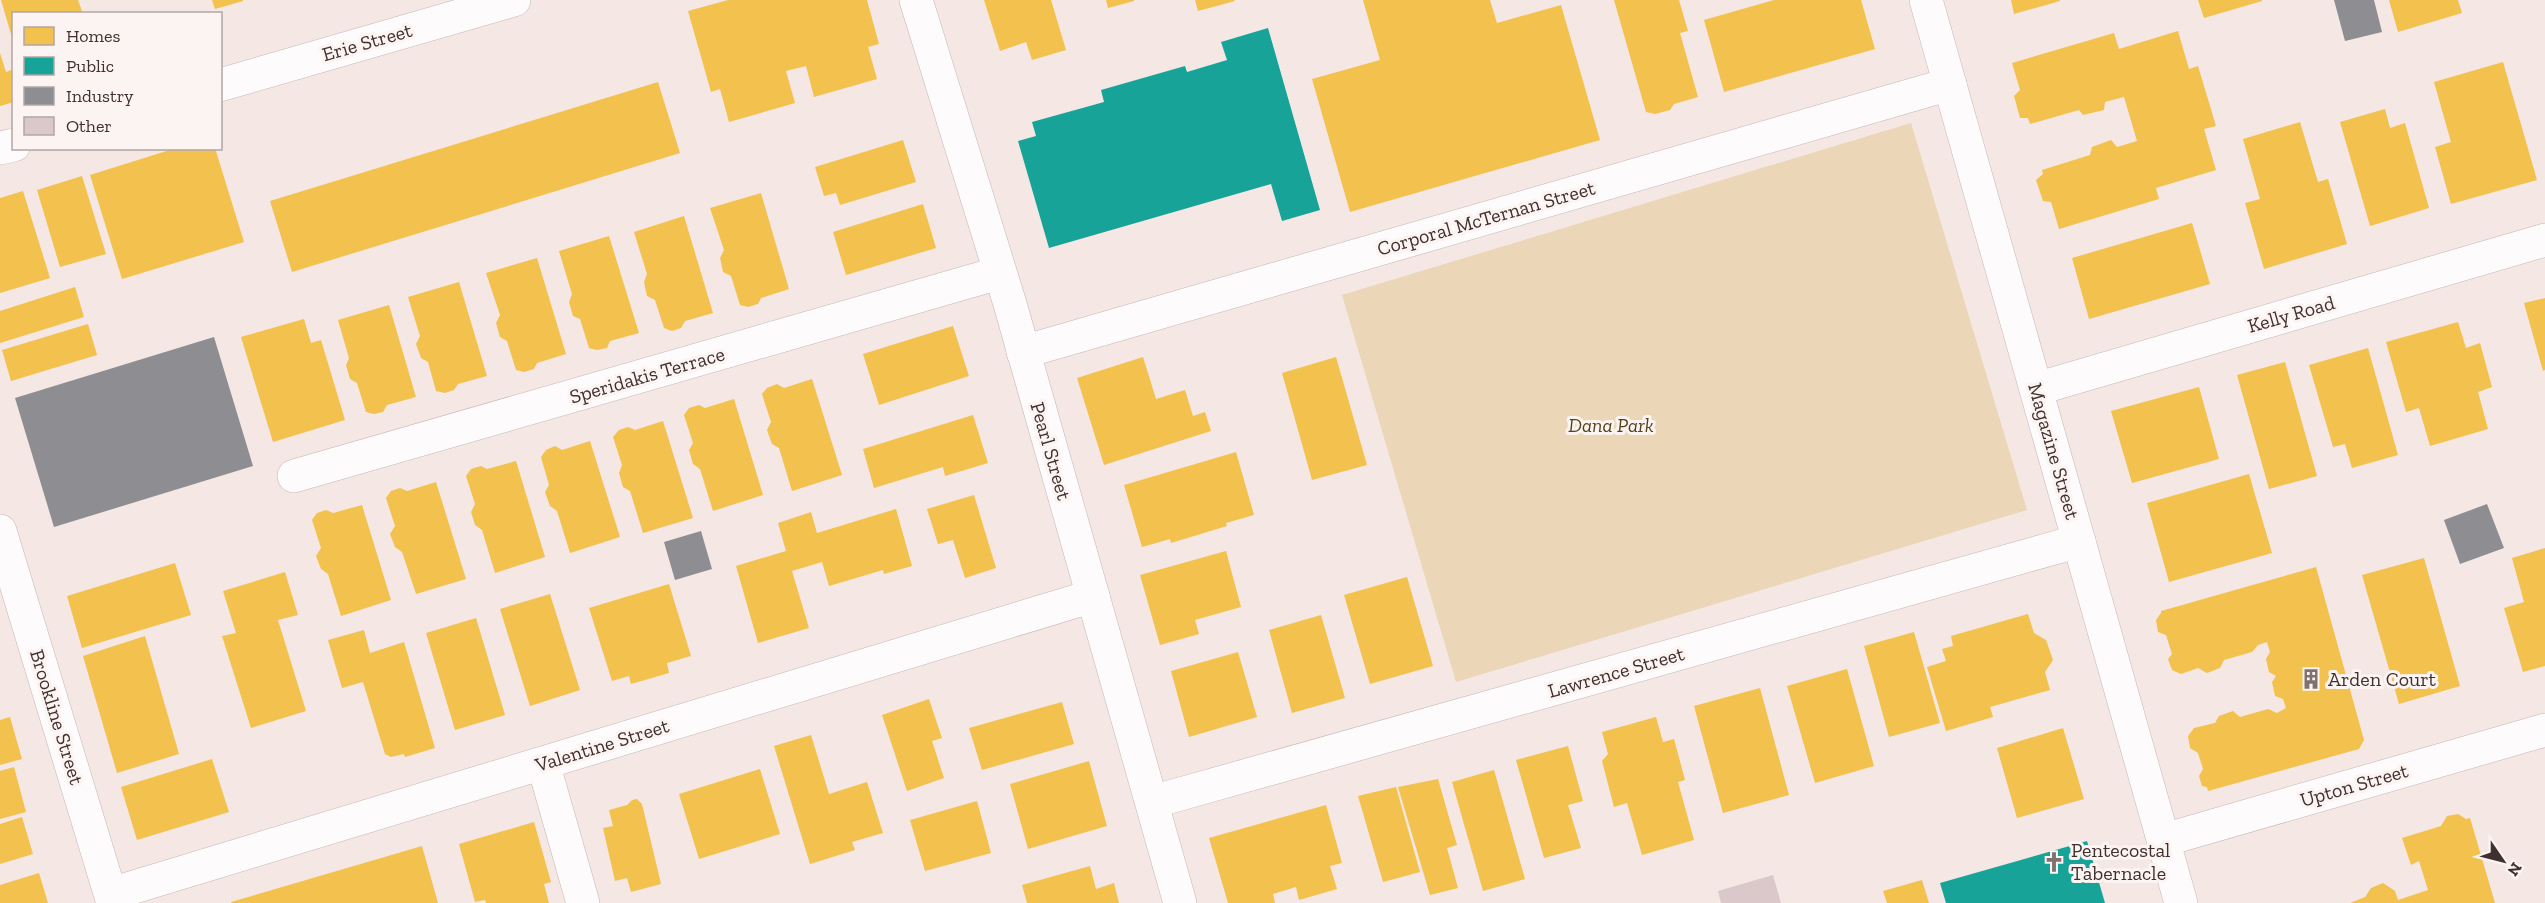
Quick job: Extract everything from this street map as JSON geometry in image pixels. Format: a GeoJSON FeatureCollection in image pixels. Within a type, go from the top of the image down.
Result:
{"type":"FeatureCollection","features":[{"type":"Feature","properties":{"kind":"street","name":"Erie Street"},"geometry":{"type":"LineString","coordinates":[[222,84],[514,0]]}},
{"type":"Feature","properties":{"kind":"street","name":"Pearl Street"},"geometry":{"type":"LineString","coordinates":[[916,0],[1023,352],[1180,903]]}},
{"type":"Feature","properties":{"kind":"street","name":"Magazine Street"},"geometry":{"type":"LineString","coordinates":[[1926,0],[2181,903]]}},
{"type":"Feature","properties":{"kind":"street","name":"Corporal McTernan Street"},"geometry":{"type":"LineString","coordinates":[[1023,352],[1950,84]]}},
{"type":"Feature","properties":{"kind":"street","name":"Kelly Road"},"geometry":{"type":"LineString","coordinates":[[2036,389],[2545,240]]}},
{"type":"Feature","properties":{"kind":"street","name":"Speridakis Terrace"},"geometry":{"type":"LineString","coordinates":[[294,476],[999,273]]}},
{"type":"Feature","properties":{"kind":"street","name":"Brookline Street"},"geometry":{"type":"LineString","coordinates":[[1,537],[112,899]]}},
{"type":"Feature","properties":{"kind":"street","name":"Lawrence Street"},"geometry":{"type":"LineString","coordinates":[[1152,802],[2079,541]]}},
{"type":"Feature","properties":{"kind":"street","name":"Valentine Street"},"geometry":{"type":"LineString","coordinates":[[112,899],[543,763],[1093,596]]}},
{"type":"Feature","properties":{"kind":"street","name":"Upton Street"},"geometry":{"type":"LineString","coordinates":[[2164,840],[2545,730]]}},
{"type":"Feature","properties":{"kind":"street"},"geometry":{"type":"LineString","coordinates":[[543,763],[583,903]]}},
{"type":"Feature","properties":{"kind":"green space","name":"Dana Park"},"geometry":{"type":"Polygon","coordinates":[[[1911,123],[2027,510],[1456,682],[1342,295],[1911,123]]]}},
{"type":"Feature","properties":{"kind":"building: Homes"},"geometry":{"type":"Polygon","coordinates":[[[1,0],[78,0],[82,12],[12,12],[12,38],[1,0]]]}},
{"type":"Feature","properties":{"kind":"building: Homes"},"geometry":{"type":"Polygon","coordinates":[[[212,0],[243,0],[243,1],[215,9],[212,0]]]}},
{"type":"Feature","properties":{"kind":"building: Homes"},"geometry":{"type":"Polygon","coordinates":[[[728,0],[867,0],[879,44],[868,47],[877,79],[814,97],[806,66],[786,71],[795,103],[729,122],[720,89],[711,92],[688,11],[728,0]]]}},
{"type":"Feature","properties":{"kind":"building: Homes"},"geometry":{"type":"Polygon","coordinates":[[[984,0],[1051,0],[1066,50],[1032,60],[1026,42],[1000,51],[984,0]]]}},
{"type":"Feature","properties":{"kind":"building: Homes"},"geometry":{"type":"Polygon","coordinates":[[[1106,0],[1134,0],[1134,1],[1108,8],[1106,0]]]}},
{"type":"Feature","properties":{"kind":"building: Homes"},"geometry":{"type":"Polygon","coordinates":[[[1195,0],[1234,0],[1235,1],[1198,11],[1195,0]]]}},
{"type":"Feature","properties":{"kind":"building: Homes"},"geometry":{"type":"Polygon","coordinates":[[[1363,0],[1490,0],[1497,23],[1561,5],[1600,140],[1350,212],[1312,79],[1380,60],[1363,0]]]}},
{"type":"Feature","properties":{"kind":"building: Homes"},"geometry":{"type":"Polygon","coordinates":[[[1614,0],[1679,0],[1688,31],[1680,33],[1698,97],[1674,104],[1670,110],[1655,114],[1646,112],[1614,0]]]}},
{"type":"Feature","properties":{"kind":"building: Homes"},"geometry":{"type":"Polygon","coordinates":[[[1774,0],[1861,0],[1875,49],[1724,92],[1704,20],[1774,0]]]}},
{"type":"Feature","properties":{"kind":"building: Homes"},"geometry":{"type":"Polygon","coordinates":[[[2011,0],[2060,0],[2060,1],[2014,14],[2011,0]]]}},
{"type":"Feature","properties":{"kind":"building: Homes"},"geometry":{"type":"Polygon","coordinates":[[[2198,0],[2262,0],[2262,1],[2204,18],[2198,0]]]}},
{"type":"Feature","properties":{"kind":"building: Homes"},"geometry":{"type":"Polygon","coordinates":[[[2389,0],[2458,0],[2462,13],[2398,32],[2389,0]]]}},
{"type":"Feature","properties":{"kind":"building: Homes"},"geometry":{"type":"Polygon","coordinates":[[[2178,31],[2189,69],[2198,66],[2216,126],[2204,129],[2216,170],[2156,188],[2159,199],[2059,229],[2051,202],[2043,201],[2036,180],[2043,174],[2042,170],[2090,155],[2092,147],[2111,140],[2117,147],[2137,141],[2124,97],[2105,102],[2104,110],[2083,115],[2079,110],[2030,124],[2028,118],[2020,118],[2014,96],[2020,90],[2012,63],[2114,33],[2119,49],[2178,31]]]}},
{"type":"Feature","properties":{"kind":"building: Homes"},"geometry":{"type":"Polygon","coordinates":[[[0,53],[6,72],[12,70],[12,103],[0,106],[0,53]]]}},
{"type":"Feature","properties":{"kind":"building: Homes"},"geometry":{"type":"Polygon","coordinates":[[[2503,62],[2537,180],[2451,204],[2435,147],[2451,142],[2434,82],[2503,62]]]}},
{"type":"Feature","properties":{"kind":"building: Homes"},"geometry":{"type":"Polygon","coordinates":[[[658,82],[680,153],[292,272],[270,201],[658,82]]]}},
{"type":"Feature","properties":{"kind":"building: Homes"},"geometry":{"type":"Polygon","coordinates":[[[2385,109],[2390,128],[2405,123],[2429,208],[2370,226],[2340,122],[2385,109]]]}},
{"type":"Feature","properties":{"kind":"building: Homes"},"geometry":{"type":"Polygon","coordinates":[[[2300,122],[2318,182],[2328,179],[2347,244],[2264,269],[2245,203],[2260,199],[2243,139],[2300,122]]]}},
{"type":"Feature","properties":{"kind":"building: Homes"},"geometry":{"type":"Polygon","coordinates":[[[903,140],[916,182],[840,205],[836,193],[824,196],[815,167],[903,140]]]}},
{"type":"Feature","properties":{"kind":"building: Homes"},"geometry":{"type":"Polygon","coordinates":[[[170,150],[216,150],[244,242],[122,279],[90,175],[170,150]]]}},
{"type":"Feature","properties":{"kind":"building: Homes"},"geometry":{"type":"Polygon","coordinates":[[[82,176],[106,254],[60,267],[37,190],[82,176]]]}},
{"type":"Feature","properties":{"kind":"building: Homes"},"geometry":{"type":"Polygon","coordinates":[[[23,191],[50,278],[0,293],[0,198],[23,191]]]}},
{"type":"Feature","properties":{"kind":"building: Homes"},"geometry":{"type":"Polygon","coordinates":[[[761,193],[789,289],[761,298],[758,304],[748,307],[740,305],[731,276],[723,272],[720,258],[724,250],[710,208],[761,193]]]}},
{"type":"Feature","properties":{"kind":"building: Homes"},"geometry":{"type":"Polygon","coordinates":[[[923,204],[936,248],[846,275],[833,232],[923,204]]]}},
{"type":"Feature","properties":{"kind":"building: Homes"},"geometry":{"type":"Polygon","coordinates":[[[684,216],[713,313],[685,321],[681,328],[672,331],[664,328],[655,300],[647,296],[644,282],[647,274],[634,232],[684,216]]]}},
{"type":"Feature","properties":{"kind":"building: Homes"},"geometry":{"type":"Polygon","coordinates":[[[2192,223],[2210,284],[2089,319],[2072,258],[2192,223]]]}},
{"type":"Feature","properties":{"kind":"building: Homes"},"geometry":{"type":"Polygon","coordinates":[[[609,236],[639,333],[610,341],[607,348],[597,350],[589,348],[580,319],[573,316],[569,302],[572,294],[559,251],[609,236]]]}},
{"type":"Feature","properties":{"kind":"building: Homes"},"geometry":{"type":"Polygon","coordinates":[[[537,258],[566,354],[537,363],[534,369],[524,372],[516,370],[507,341],[500,337],[496,323],[500,315],[486,273],[537,258]]]}},
{"type":"Feature","properties":{"kind":"building: Homes"},"geometry":{"type":"Polygon","coordinates":[[[459,282],[487,376],[458,384],[454,390],[445,393],[436,391],[428,362],[421,358],[416,344],[420,336],[408,297],[459,282]]]}},
{"type":"Feature","properties":{"kind":"building: Homes"},"geometry":{"type":"Polygon","coordinates":[[[75,287],[84,317],[0,343],[0,311],[75,287]]]}},
{"type":"Feature","properties":{"kind":"building: Homes"},"geometry":{"type":"Polygon","coordinates":[[[2545,298],[2545,370],[2543,371],[2524,303],[2545,298]]]}},
{"type":"Feature","properties":{"kind":"building: Homes"},"geometry":{"type":"Polygon","coordinates":[[[389,305],[416,397],[387,405],[383,412],[374,414],[366,412],[357,383],[350,379],[346,365],[349,358],[338,320],[389,305]]]}},
{"type":"Feature","properties":{"kind":"building: Homes"},"geometry":{"type":"Polygon","coordinates":[[[304,319],[311,343],[321,340],[345,420],[273,442],[241,337],[304,319]]]}},
{"type":"Feature","properties":{"kind":"building: Homes"},"geometry":{"type":"Polygon","coordinates":[[[2458,322],[2466,348],[2480,343],[2492,387],[2478,392],[2488,429],[2430,446],[2419,408],[2406,412],[2386,342],[2458,322]]]}},
{"type":"Feature","properties":{"kind":"building: Homes"},"geometry":{"type":"Polygon","coordinates":[[[88,324],[97,355],[11,381],[2,350],[88,324]]]}},
{"type":"Feature","properties":{"kind":"building: Homes"},"geometry":{"type":"Polygon","coordinates":[[[953,326],[969,376],[879,405],[863,354],[953,326]]]}},
{"type":"Feature","properties":{"kind":"building: Homes"},"geometry":{"type":"Polygon","coordinates":[[[2368,348],[2398,455],[2352,468],[2345,444],[2333,447],[2309,365],[2368,348]]]}},
{"type":"Feature","properties":{"kind":"building: Homes"},"geometry":{"type":"Polygon","coordinates":[[[1143,357],[1156,399],[1185,390],[1193,416],[1205,412],[1211,431],[1104,465],[1077,378],[1143,357]]]}},
{"type":"Feature","properties":{"kind":"building: Homes"},"geometry":{"type":"Polygon","coordinates":[[[1336,357],[1367,465],[1312,480],[1282,373],[1336,357]]]}},
{"type":"Feature","properties":{"kind":"building: Homes"},"geometry":{"type":"Polygon","coordinates":[[[2285,362],[2317,476],[2269,489],[2237,375],[2285,362]]]}},
{"type":"Feature","properties":{"kind":"building: Homes"},"geometry":{"type":"Polygon","coordinates":[[[812,379],[842,475],[792,491],[779,448],[772,444],[767,430],[771,422],[762,394],[767,388],[777,384],[784,388],[812,379]]]}},
{"type":"Feature","properties":{"kind":"building: Homes"},"geometry":{"type":"Polygon","coordinates":[[[2199,387],[2219,459],[2132,483],[2111,411],[2199,387]]]}},
{"type":"Feature","properties":{"kind":"building: Homes"},"geometry":{"type":"Polygon","coordinates":[[[734,399],[763,495],[713,511],[700,469],[693,464],[689,450],[693,443],[684,415],[689,408],[699,405],[705,408],[734,399]]]}},
{"type":"Feature","properties":{"kind":"building: Homes"},"geometry":{"type":"Polygon","coordinates":[[[973,415],[988,463],[945,476],[943,467],[874,488],[863,449],[973,415]]]}},
{"type":"Feature","properties":{"kind":"building: Homes"},"geometry":{"type":"Polygon","coordinates":[[[663,421],[693,518],[643,533],[630,491],[623,487],[619,473],[622,465],[613,437],[619,430],[628,427],[635,430],[663,421]]]}},
{"type":"Feature","properties":{"kind":"building: Homes"},"geometry":{"type":"Polygon","coordinates":[[[590,441],[620,537],[570,553],[557,511],[550,506],[545,492],[549,485],[541,457],[546,450],[555,446],[562,450],[590,441]]]}},
{"type":"Feature","properties":{"kind":"building: Homes"},"geometry":{"type":"Polygon","coordinates":[[[1236,452],[1254,515],[1171,543],[1170,539],[1142,547],[1124,485],[1236,452]]]}},
{"type":"Feature","properties":{"kind":"building: Homes"},"geometry":{"type":"Polygon","coordinates":[[[516,461],[545,557],[495,573],[482,530],[475,525],[471,512],[475,504],[466,476],[471,469],[481,466],[487,469],[516,461]]]}},
{"type":"Feature","properties":{"kind":"building: Homes"},"geometry":{"type":"Polygon","coordinates":[[[2249,474],[2272,553],[2169,582],[2147,503],[2249,474]]]}},
{"type":"Feature","properties":{"kind":"building: Homes"},"geometry":{"type":"Polygon","coordinates":[[[436,482],[466,579],[416,594],[402,552],[395,547],[390,534],[395,526],[386,498],[391,491],[400,488],[407,491],[436,482]]]}},
{"type":"Feature","properties":{"kind":"building: Homes"},"geometry":{"type":"Polygon","coordinates":[[[974,495],[996,568],[965,578],[953,540],[938,544],[927,509],[974,495]]]}},
{"type":"Feature","properties":{"kind":"building: Homes"},"geometry":{"type":"Polygon","coordinates":[[[362,505],[391,600],[341,616],[328,574],[321,569],[316,556],[321,548],[312,520],[317,513],[326,510],[333,513],[362,505]]]}},
{"type":"Feature","properties":{"kind":"building: Homes"},"geometry":{"type":"Polygon","coordinates":[[[896,509],[912,566],[884,574],[883,570],[829,586],[822,562],[792,571],[809,628],[758,643],[736,566],[786,551],[778,523],[811,512],[817,533],[896,509]]]}},
{"type":"Feature","properties":{"kind":"building: Homes"},"geometry":{"type":"Polygon","coordinates":[[[2545,548],[2545,666],[2523,672],[2504,608],[2524,602],[2512,558],[2545,548]]]}},
{"type":"Feature","properties":{"kind":"building: Homes"},"geometry":{"type":"Polygon","coordinates":[[[1226,551],[1241,607],[1195,620],[1199,634],[1160,645],[1140,575],[1226,551]]]}},
{"type":"Feature","properties":{"kind":"building: Homes"},"geometry":{"type":"Polygon","coordinates":[[[2424,558],[2460,686],[2399,704],[2362,575],[2424,558]]]}},
{"type":"Feature","properties":{"kind":"building: Homes"},"geometry":{"type":"Polygon","coordinates":[[[175,563],[191,615],[82,648],[67,596],[175,563]]]}},
{"type":"Feature","properties":{"kind":"building: Homes","name":"Arden Court"},"geometry":{"type":"Polygon","coordinates":[[[2316,567],[2364,740],[2359,749],[2208,791],[2207,787],[2202,786],[2199,776],[2203,769],[2198,753],[2190,748],[2188,736],[2194,728],[2215,723],[2219,716],[2233,711],[2240,717],[2268,709],[2277,713],[2286,708],[2283,699],[2275,696],[2272,682],[2276,676],[2269,672],[2266,659],[2270,652],[2267,642],[2258,645],[2252,652],[2224,660],[2220,668],[2207,673],[2198,668],[2181,674],[2172,670],[2168,659],[2172,654],[2166,635],[2158,632],[2156,620],[2161,611],[2316,567]]]}},
{"type":"Feature","properties":{"kind":"building: Homes"},"geometry":{"type":"Polygon","coordinates":[[[285,572],[298,615],[278,620],[306,711],[251,728],[222,636],[236,633],[223,591],[285,572]]]}},
{"type":"Feature","properties":{"kind":"building: Homes"},"geometry":{"type":"Polygon","coordinates":[[[1407,577],[1433,666],[1370,684],[1344,595],[1407,577]]]}},
{"type":"Feature","properties":{"kind":"building: Homes"},"geometry":{"type":"Polygon","coordinates":[[[669,584],[691,656],[667,663],[669,673],[631,684],[629,676],[612,681],[589,608],[669,584]]]}},
{"type":"Feature","properties":{"kind":"building: Homes"},"geometry":{"type":"Polygon","coordinates":[[[550,594],[580,690],[530,706],[500,609],[550,594]]]}},
{"type":"Feature","properties":{"kind":"building: Homes"},"geometry":{"type":"Polygon","coordinates":[[[2028,614],[2034,633],[2046,640],[2053,660],[2045,672],[2050,690],[1990,707],[1993,717],[1946,731],[1927,667],[1946,661],[1942,649],[1953,646],[1951,636],[2028,614]]]}},
{"type":"Feature","properties":{"kind":"building: Homes"},"geometry":{"type":"Polygon","coordinates":[[[1321,615],[1345,698],[1292,713],[1269,630],[1321,615]]]}},
{"type":"Feature","properties":{"kind":"building: Homes"},"geometry":{"type":"Polygon","coordinates":[[[476,618],[505,715],[455,730],[426,633],[476,618]]]}},
{"type":"Feature","properties":{"kind":"building: Homes"},"geometry":{"type":"Polygon","coordinates":[[[364,630],[370,653],[404,642],[435,748],[405,757],[404,754],[391,757],[385,754],[363,682],[342,688],[328,640],[364,630]]]}},
{"type":"Feature","properties":{"kind":"building: Homes"},"geometry":{"type":"Polygon","coordinates":[[[1914,632],[1940,723],[1889,737],[1864,646],[1914,632]]]}},
{"type":"Feature","properties":{"kind":"building: Homes"},"geometry":{"type":"Polygon","coordinates":[[[145,636],[179,754],[117,773],[83,656],[145,636]]]}},
{"type":"Feature","properties":{"kind":"building: Homes"},"geometry":{"type":"Polygon","coordinates":[[[1238,652],[1257,717],[1189,737],[1171,671],[1238,652]]]}},
{"type":"Feature","properties":{"kind":"building: Homes"},"geometry":{"type":"Polygon","coordinates":[[[1847,669],[1874,766],[1815,783],[1787,686],[1847,669]]]}},
{"type":"Feature","properties":{"kind":"building: Homes"},"geometry":{"type":"Polygon","coordinates":[[[1760,688],[1789,795],[1723,813],[1694,706],[1760,688]]]}},
{"type":"Feature","properties":{"kind":"building: Homes"},"geometry":{"type":"Polygon","coordinates":[[[929,699],[942,738],[932,741],[944,778],[907,791],[882,715],[929,699]]]}},
{"type":"Feature","properties":{"kind":"building: Homes"},"geometry":{"type":"Polygon","coordinates":[[[1062,702],[1074,744],[982,770],[969,728],[1062,702]]]}},
{"type":"Feature","properties":{"kind":"building: Homes"},"geometry":{"type":"Polygon","coordinates":[[[10,717],[22,759],[0,765],[0,720],[10,717]]]}},
{"type":"Feature","properties":{"kind":"building: Homes"},"geometry":{"type":"Polygon","coordinates":[[[1656,717],[1663,742],[1674,739],[1685,780],[1678,782],[1694,840],[1642,855],[1627,803],[1614,807],[1602,761],[1608,754],[1602,732],[1656,717]]]}},
{"type":"Feature","properties":{"kind":"building: Homes"},"geometry":{"type":"Polygon","coordinates":[[[2063,728],[2084,799],[2017,818],[1997,748],[2063,728]]]}},
{"type":"Feature","properties":{"kind":"building: Homes"},"geometry":{"type":"Polygon","coordinates":[[[811,735],[829,794],[867,782],[883,833],[852,842],[855,850],[810,864],[774,746],[811,735]]]}},
{"type":"Feature","properties":{"kind":"building: Homes"},"geometry":{"type":"Polygon","coordinates":[[[1568,746],[1583,801],[1568,805],[1581,848],[1544,858],[1516,760],[1568,746]]]}},
{"type":"Feature","properties":{"kind":"building: Homes"},"geometry":{"type":"Polygon","coordinates":[[[212,759],[229,812],[137,840],[121,787],[212,759]]]}},
{"type":"Feature","properties":{"kind":"building: Homes"},"geometry":{"type":"Polygon","coordinates":[[[1089,761],[1107,826],[1028,849],[1010,784],[1089,761]]]}},
{"type":"Feature","properties":{"kind":"building: Homes"},"geometry":{"type":"Polygon","coordinates":[[[14,767],[26,812],[0,819],[0,771],[14,767]]]}},
{"type":"Feature","properties":{"kind":"building: Homes"},"geometry":{"type":"Polygon","coordinates":[[[760,769],[780,834],[699,859],[679,794],[760,769]]]}},
{"type":"Feature","properties":{"kind":"building: Homes"},"geometry":{"type":"Polygon","coordinates":[[[1494,770],[1525,879],[1483,891],[1452,782],[1494,770]]]}},
{"type":"Feature","properties":{"kind":"building: Homes"},"geometry":{"type":"Polygon","coordinates":[[[1438,779],[1457,845],[1447,848],[1458,888],[1430,895],[1398,787],[1438,779]]]}},
{"type":"Feature","properties":{"kind":"building: Homes"},"geometry":{"type":"Polygon","coordinates":[[[1396,787],[1420,872],[1383,882],[1358,796],[1396,787]]]}},
{"type":"Feature","properties":{"kind":"building: Homes"},"geometry":{"type":"Polygon","coordinates":[[[637,799],[642,804],[661,884],[631,892],[627,878],[615,881],[603,828],[613,826],[609,810],[627,805],[637,799]]]}},
{"type":"Feature","properties":{"kind":"building: Homes"},"geometry":{"type":"Polygon","coordinates":[[[977,801],[991,853],[925,871],[910,820],[977,801]]]}},
{"type":"Feature","properties":{"kind":"building: Homes"},"geometry":{"type":"Polygon","coordinates":[[[1326,805],[1342,863],[1330,866],[1337,889],[1299,900],[1296,887],[1273,894],[1275,903],[1228,903],[1209,838],[1326,805]]]}},
{"type":"Feature","properties":{"kind":"building: Homes"},"geometry":{"type":"Polygon","coordinates":[[[2458,814],[2466,819],[2470,818],[2495,903],[2350,903],[2365,897],[2371,888],[2383,883],[2395,891],[2398,900],[2428,890],[2419,861],[2411,865],[2402,838],[2441,826],[2447,816],[2458,814]]]}},
{"type":"Feature","properties":{"kind":"building: Homes"},"geometry":{"type":"Polygon","coordinates":[[[22,817],[33,854],[0,864],[0,824],[22,817]]]}},
{"type":"Feature","properties":{"kind":"building: Homes"},"geometry":{"type":"Polygon","coordinates":[[[534,822],[551,882],[544,884],[549,903],[486,903],[485,900],[475,902],[459,844],[534,822]]]}},
{"type":"Feature","properties":{"kind":"building: Homes"},"geometry":{"type":"Polygon","coordinates":[[[422,846],[438,903],[231,903],[231,902],[422,846]]]}},
{"type":"Feature","properties":{"kind":"building: Homes"},"geometry":{"type":"Polygon","coordinates":[[[1090,866],[1096,889],[1114,883],[1119,903],[1027,903],[1022,885],[1090,866]]]}},
{"type":"Feature","properties":{"kind":"building: Homes"},"geometry":{"type":"Polygon","coordinates":[[[39,873],[48,903],[0,903],[0,885],[39,873]]]}},
{"type":"Feature","properties":{"kind":"building: Homes"},"geometry":{"type":"Polygon","coordinates":[[[1922,880],[1929,903],[1887,903],[1883,891],[1922,880]]]}},
{"type":"Feature","properties":{"kind":"building: Public"},"geometry":{"type":"Polygon","coordinates":[[[1268,28],[1320,210],[1282,221],[1271,184],[1049,248],[1018,141],[1036,136],[1032,122],[1104,102],[1101,90],[1185,66],[1187,72],[1227,60],[1221,42],[1268,28]]]}},
{"type":"Feature","properties":{"kind":"building: Public","name":"Pentecostal Tabernacle"},"geometry":{"type":"Polygon","coordinates":[[[2087,841],[2105,903],[1946,903],[1940,883],[2087,841]]]}},
{"type":"Feature","properties":{"kind":"building: Industry"},"geometry":{"type":"Polygon","coordinates":[[[2334,0],[2374,0],[2382,32],[2345,41],[2334,0]]]}},
{"type":"Feature","properties":{"kind":"building: Industry"},"geometry":{"type":"Polygon","coordinates":[[[214,337],[253,466],[54,527],[15,398],[214,337]]]}},
{"type":"Feature","properties":{"kind":"building: Industry"},"geometry":{"type":"Polygon","coordinates":[[[2487,504],[2504,548],[2460,564],[2444,520],[2487,504]]]}},
{"type":"Feature","properties":{"kind":"building: Industry"},"geometry":{"type":"Polygon","coordinates":[[[701,531],[712,569],[675,580],[664,542],[701,531]]]}},
{"type":"Feature","properties":{"kind":"building: Other"},"geometry":{"type":"Polygon","coordinates":[[[1773,875],[1781,903],[1721,903],[1718,891],[1773,875]]]}},
{"type":"Feature","properties":{"kind":"place","name":"Arden Court"},"geometry":{"type":"Point","coordinates":[2311,679]}},
{"type":"Feature","properties":{"kind":"place","name":"Pentecostal Tabernacle"},"geometry":{"type":"Point","coordinates":[2054,862]}}]}
